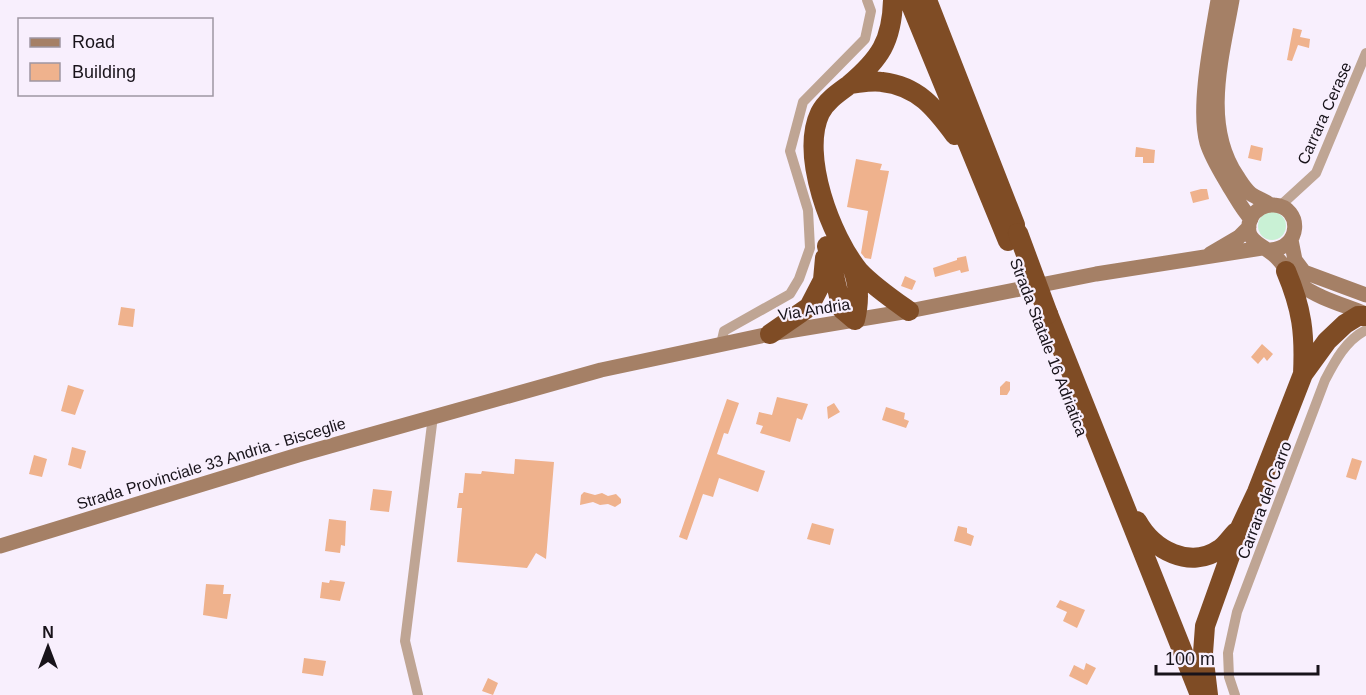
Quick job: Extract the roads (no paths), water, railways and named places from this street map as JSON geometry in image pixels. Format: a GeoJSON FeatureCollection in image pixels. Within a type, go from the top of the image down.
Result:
{"type":"FeatureCollection","features":[{"type":"Feature","properties":{"kind":"highway"},"geometry":{"type":"LineString","coordinates":[[855,320],[859,300],[856,276],[835,245],[813,162],[813,134],[820,113],[830,100],[876,58],[887,41],[893,20],[893,0]]}},
{"type":"Feature","properties":{"kind":"highway","name":"Strada Statale 16 Adriatica"},"geometry":{"type":"LineString","coordinates":[[909,0],[971,155],[1013,237]]}},
{"type":"Feature","properties":{"kind":"highway","name":"Strada Statale 16 Adriatica"},"geometry":{"type":"LineString","coordinates":[[927,0],[1043,318],[1186,695]]}},
{"type":"Feature","properties":{"kind":"highway"},"geometry":{"type":"LineString","coordinates":[[850,84],[882,81],[911,90],[933,105],[971,155]]}},
{"type":"Feature","properties":{"kind":"highway"},"geometry":{"type":"LineString","coordinates":[[835,245],[890,298],[909,311]]}},
{"type":"Feature","properties":{"kind":"highway"},"geometry":{"type":"LineString","coordinates":[[771,334],[810,307],[823,280],[835,245]]}},
{"type":"Feature","properties":{"kind":"highway"},"geometry":{"type":"LineString","coordinates":[[1286,271],[1300,307],[1305,341],[1303,374]]}},
{"type":"Feature","properties":{"kind":"highway"},"geometry":{"type":"LineString","coordinates":[[1208,695],[1203,653],[1205,626],[1240,528],[1257,492],[1303,374],[1327,341],[1345,324],[1358,316],[1366,315]]}},
{"type":"Feature","properties":{"kind":"highway","name":"Strada Statale 16 Adriatica"},"geometry":{"type":"LineString","coordinates":[[1043,318],[1107,463],[1200,695]]}},
{"type":"Feature","properties":{"kind":"highway"},"geometry":{"type":"LineString","coordinates":[[1107,463],[1145,535],[1166,552],[1187,558],[1207,556],[1221,548],[1240,528]]}},
{"type":"Feature","properties":{"kind":"main road"},"geometry":{"type":"LineString","coordinates":[[1218,0],[1206,79],[1206,134],[1221,173],[1250,223],[1252,239],[1275,256],[1286,271],[1307,289],[1366,315]]}},
{"type":"Feature","properties":{"kind":"main road"},"geometry":{"type":"LineString","coordinates":[[1232,0],[1217,103],[1220,140],[1233,171],[1244,188],[1252,195],[1291,214],[1294,220],[1292,240],[1295,260],[1304,272],[1366,295]]}},
{"type":"Feature","properties":{"kind":"main road","name":"Via Andria"},"geometry":{"type":"LineString","coordinates":[[1205,257],[1239,237],[1259,209],[1275,205]]}},
{"type":"Feature","properties":{"kind":"main road","name":"Via Andria"},"geometry":{"type":"LineString","coordinates":[[433,417],[601,370],[722,344],[909,311],[1096,274],[1281,248],[1292,240]]}},
{"type":"Feature","properties":{"kind":"main road","name":"Strada Provinciale 33 Andria - Bisceglie"},"geometry":{"type":"LineString","coordinates":[[0,546],[298,455],[433,417]]}},
{"type":"Feature","properties":{"kind":"street"},"geometry":{"type":"LineString","coordinates":[[722,344],[724,331],[790,294],[799,279],[810,248],[808,210],[790,151],[803,102],[865,39],[871,11],[867,0]]}},
{"type":"Feature","properties":{"kind":"street","name":"Carrara Cerase"},"geometry":{"type":"LineString","coordinates":[[1275,205],[1316,173],[1366,53]]}},
{"type":"Feature","properties":{"kind":"street","name":"Carrara del Carro"},"geometry":{"type":"LineString","coordinates":[[1235,695],[1229,677],[1228,653],[1237,612],[1325,380],[1338,356],[1357,334],[1366,330]]}},
{"type":"Feature","properties":{"kind":"street"},"geometry":{"type":"LineString","coordinates":[[417,695],[405,641],[433,417]]}}]}
